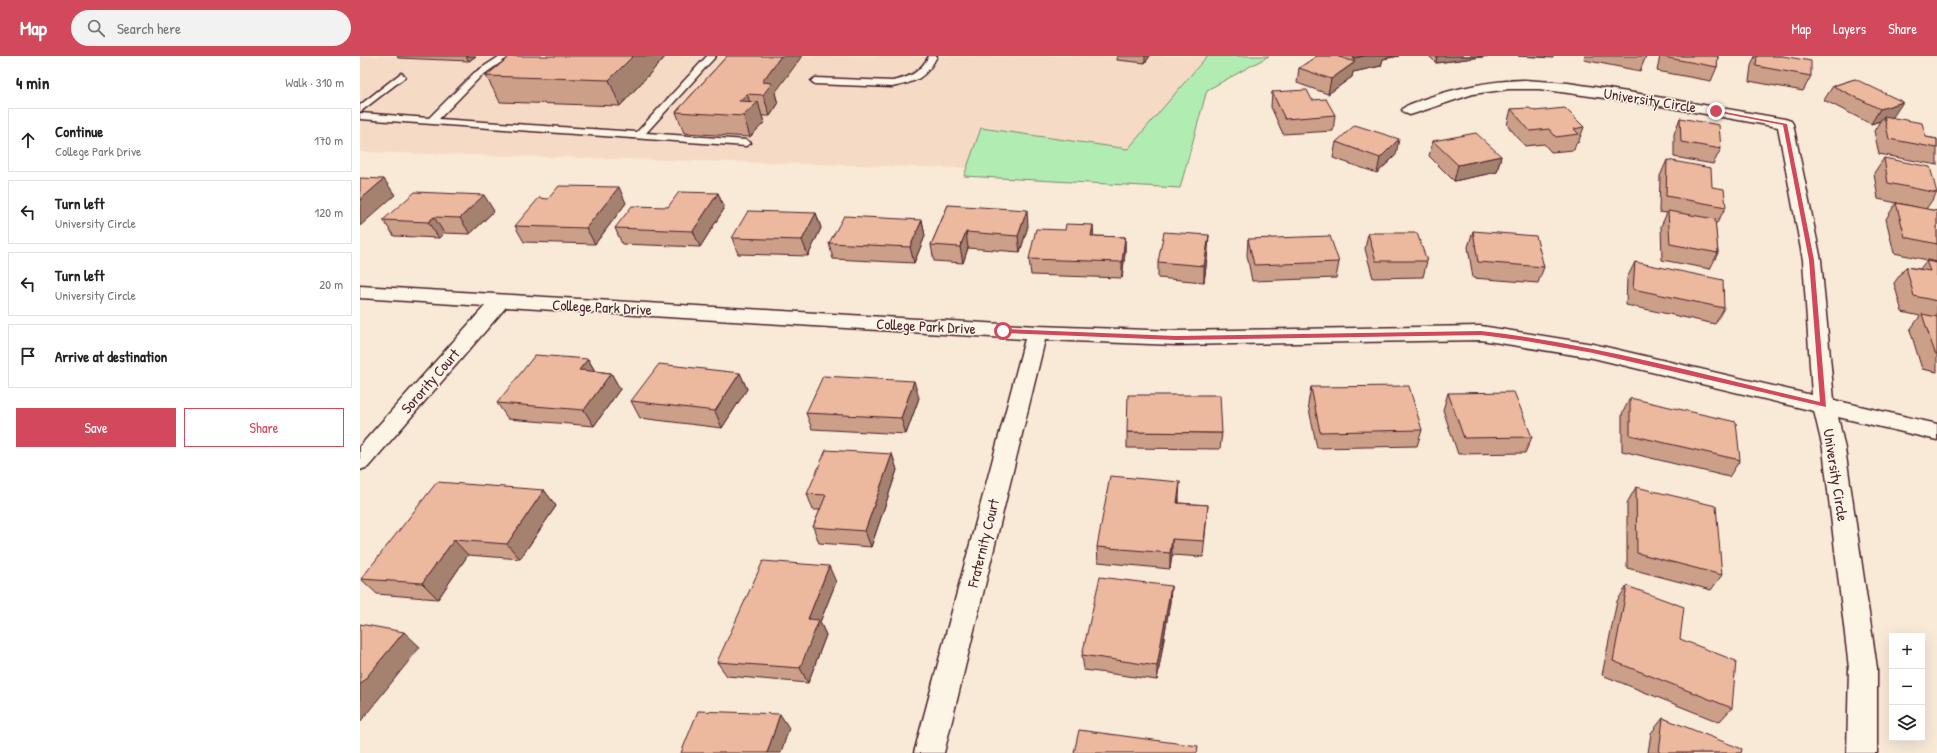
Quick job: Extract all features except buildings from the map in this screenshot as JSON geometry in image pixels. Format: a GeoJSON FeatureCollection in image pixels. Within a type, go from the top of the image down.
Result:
{"type":"FeatureCollection","features":[{"type":"Feature","properties":{"kind":"street","name":"University Circle"},"geometry":{"type":"LineString","coordinates":[[1410,110],[1451,94],[1474,89],[1520,84],[1546,85],[1636,97],[1785,124],[1812,260],[1824,406],[1834,449],[1863,668],[1862,753]]}},
{"type":"Feature","properties":{"kind":"street","name":"College Park Drive"},"geometry":{"type":"LineString","coordinates":[[360,292],[1037,333],[1176,338],[1481,333],[1526,338],[1593,351],[1937,432]]}},
{"type":"Feature","properties":{"kind":"street","name":"Sorority Court"},"geometry":{"type":"LineString","coordinates":[[360,461],[500,301]]}},
{"type":"Feature","properties":{"kind":"street","name":"Fraternity Court"},"geometry":{"type":"LineString","coordinates":[[930,753],[1037,333]]}},
{"type":"Feature","properties":{"kind":"lane"},"geometry":{"type":"LineString","coordinates":[[431,121],[477,75],[506,56]]}},
{"type":"Feature","properties":{"kind":"lane"},"geometry":{"type":"LineString","coordinates":[[639,135],[712,56]]}},
{"type":"Feature","properties":{"kind":"lane"},"geometry":{"type":"LineString","coordinates":[[816,81],[892,84],[904,82],[924,72],[933,56]]}},
{"type":"Feature","properties":{"kind":"lane"},"geometry":{"type":"LineString","coordinates":[[360,110],[401,76]]}},
{"type":"Feature","properties":{"kind":"lane"},"geometry":{"type":"LineString","coordinates":[[360,116],[746,143]]}},
{"type":"Feature","properties":{"kind":"shaded area"},"geometry":{"type":"Polygon","coordinates":[[[360,56],[1207,56],[1186,80],[1147,173],[360,152],[360,56]]]}},
{"type":"Feature","properties":{"kind":"green space"},"geometry":{"type":"Polygon","coordinates":[[[1207,56],[1269,56],[1207,90],[1180,188],[964,176],[981,128],[1128,149],[1207,56]]]}},
{"type":"Feature","properties":{"kind":"route"},"geometry":{"type":"LineString","coordinates":[[1003,331],[1176,338],[1481,333],[1526,338],[1593,351],[1824,406],[1812,260],[1785,124],[1716,111]]}}]}
